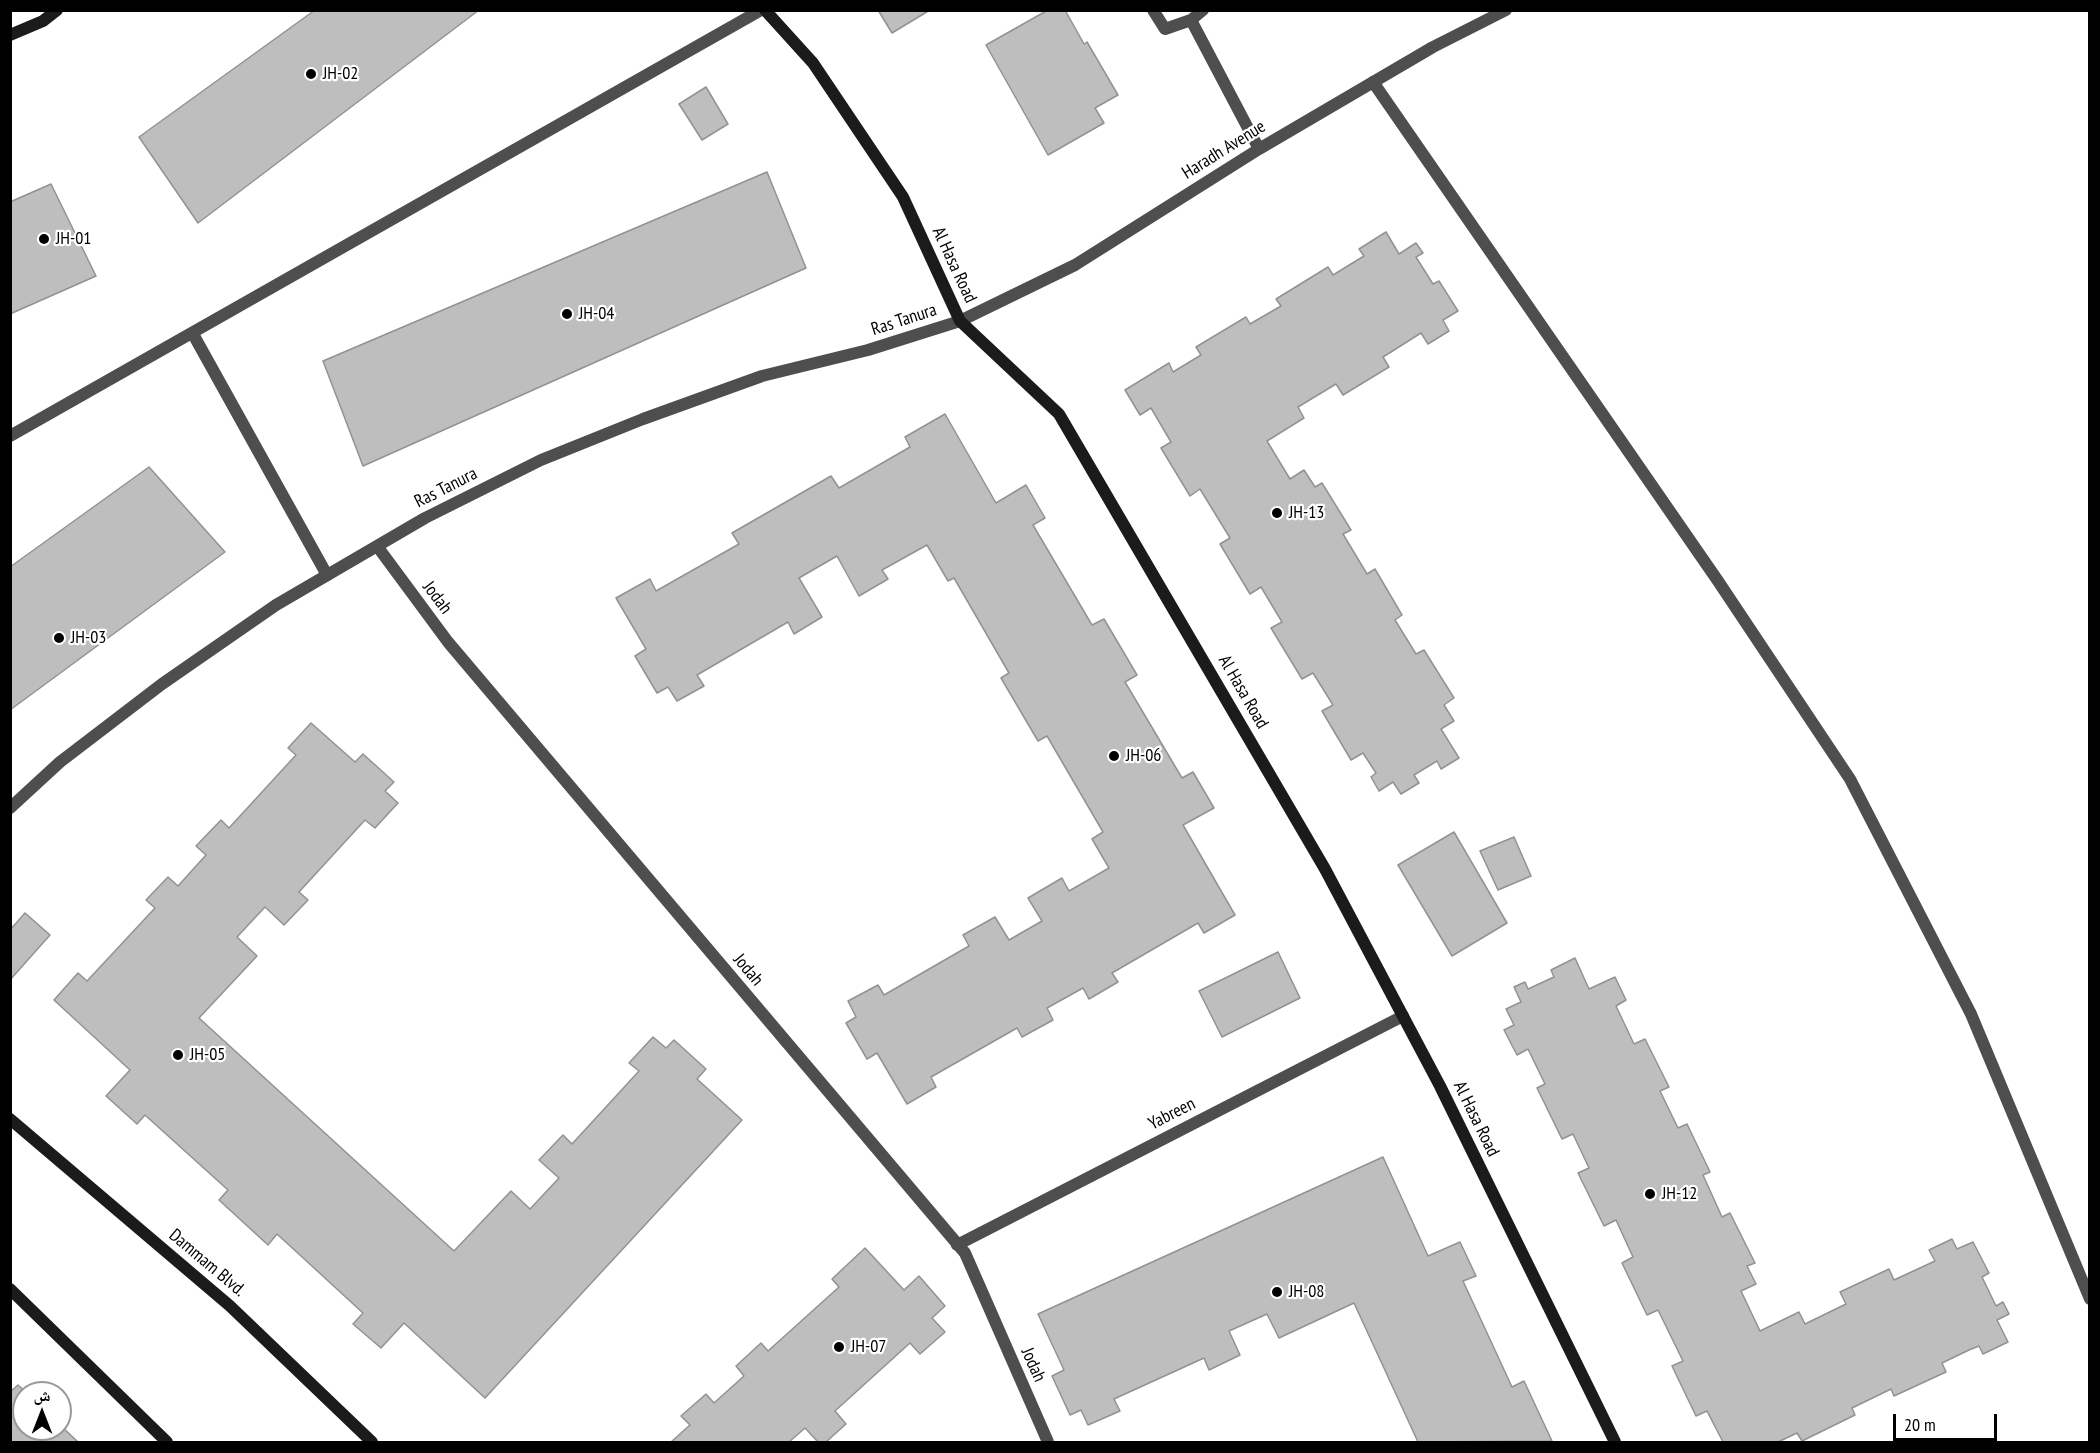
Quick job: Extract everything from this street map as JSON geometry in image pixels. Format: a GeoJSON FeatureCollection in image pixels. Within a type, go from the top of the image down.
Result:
{"type":"FeatureCollection","features":[{"type":"Feature","properties":{"kind":"main road"},"geometry":{"type":"LineString","coordinates":[[10,35],[43,21],[57,10]]}},
{"type":"Feature","properties":{"kind":"main road","name":"Al Hasa Road"},"geometry":{"type":"LineString","coordinates":[[763,10],[813,63],[903,196],[960,321],[1059,414],[1325,869],[1440,1086],[1615,1443]]}},
{"type":"Feature","properties":{"kind":"main road","name":"Dammam Blvd."},"geometry":{"type":"LineString","coordinates":[[10,1119],[230,1306],[372,1443]]}},
{"type":"Feature","properties":{"kind":"main road"},"geometry":{"type":"LineString","coordinates":[[10,1289],[167,1443]]}},
{"type":"Feature","properties":{"kind":"street"},"geometry":{"type":"LineString","coordinates":[[10,436],[763,10]]}},
{"type":"Feature","properties":{"kind":"street"},"geometry":{"type":"LineString","coordinates":[[1153,10],[1165,29],[1191,20],[1203,10]]}},
{"type":"Feature","properties":{"kind":"street","name":"Haradh Avenue"},"geometry":{"type":"LineString","coordinates":[[960,321],[1075,265],[1259,149],[1433,47],[1506,10]]}},
{"type":"Feature","properties":{"kind":"street"},"geometry":{"type":"LineString","coordinates":[[1191,20],[1259,149]]}},
{"type":"Feature","properties":{"kind":"street"},"geometry":{"type":"LineString","coordinates":[[1373,82],[1718,580],[1850,779],[1971,1014],[2090,1299]]}},
{"type":"Feature","properties":{"kind":"street","name":"Ras Tanura"},"geometry":{"type":"LineString","coordinates":[[10,808],[60,762],[162,684],[276,605],[425,518],[541,460],[643,419],[762,376],[868,350],[960,321]]}},
{"type":"Feature","properties":{"kind":"street"},"geometry":{"type":"LineString","coordinates":[[193,334],[327,575]]}},
{"type":"Feature","properties":{"kind":"street","name":"Jodah"},"geometry":{"type":"LineString","coordinates":[[377,546],[448,642],[964,1253],[1048,1443]]}},
{"type":"Feature","properties":{"kind":"street","name":"Yabreen"},"geometry":{"type":"LineString","coordinates":[[957,1245],[1403,1016]]}},
{"type":"Feature","properties":{"kind":"building","name":"JH-02"},"geometry":{"type":"Polygon","coordinates":[[[315,10],[479,10],[198,223],[139,137],[315,10]]]}},
{"type":"Feature","properties":{"kind":"building"},"geometry":{"type":"Polygon","coordinates":[[[878,10],[930,10],[892,33],[878,10]]]}},
{"type":"Feature","properties":{"kind":"building"},"geometry":{"type":"Polygon","coordinates":[[[1048,10],[1065,10],[1084,44],[1087,42],[1118,95],[1095,108],[1104,123],[1048,155],[986,45],[1048,10]]]}},
{"type":"Feature","properties":{"kind":"building"},"geometry":{"type":"Polygon","coordinates":[[[706,87],[728,124],[702,140],[679,104],[706,87]]]}},
{"type":"Feature","properties":{"kind":"building","name":"JH-04"},"geometry":{"type":"Polygon","coordinates":[[[767,172],[806,268],[363,466],[323,361],[767,172]]]}},
{"type":"Feature","properties":{"kind":"building","name":"JH-01"},"geometry":{"type":"Polygon","coordinates":[[[51,184],[96,276],[10,314],[10,202],[51,184]]]}},
{"type":"Feature","properties":{"kind":"building","name":"JH-13"},"geometry":{"type":"Polygon","coordinates":[[[1386,232],[1399,254],[1416,243],[1423,253],[1416,257],[1433,284],[1439,281],[1458,311],[1443,320],[1449,331],[1428,344],[1421,333],[1383,357],[1389,367],[1343,395],[1336,384],[1298,407],[1304,418],[1267,441],[1290,479],[1304,470],[1315,487],[1322,483],[1351,530],[1343,534],[1367,574],[1375,569],[1402,615],[1395,620],[1416,654],[1424,650],[1454,698],[1444,705],[1454,721],[1441,729],[1459,758],[1441,769],[1437,761],[1414,775],[1419,783],[1401,794],[1393,782],[1379,791],[1371,777],[1376,773],[1363,753],[1351,760],[1322,711],[1333,705],[1313,673],[1302,679],[1271,628],[1282,622],[1261,587],[1250,594],[1220,544],[1230,538],[1200,489],[1190,496],[1161,448],[1171,442],[1151,408],[1140,415],[1125,390],[1169,363],[1173,372],[1201,355],[1196,347],[1246,317],[1250,324],[1281,306],[1276,299],[1328,267],[1333,275],[1364,256],[1359,249],[1386,232]]]}},
{"type":"Feature","properties":{"kind":"building","name":"JH-06"},"geometry":{"type":"Polygon","coordinates":[[[945,414],[996,503],[1026,485],[1045,518],[1033,525],[1092,625],[1104,619],[1137,675],[1125,682],[1182,778],[1193,772],[1214,808],[1183,825],[1235,915],[1204,933],[1198,923],[1112,973],[1118,982],[1089,999],[1083,988],[1047,1008],[1053,1020],[1022,1037],[1017,1028],[931,1077],[936,1087],[907,1104],[877,1053],[867,1059],[846,1023],[856,1017],[848,1001],[878,985],[884,995],[969,946],[963,935],[995,917],[1009,940],[1042,921],[1028,898],[1062,878],[1069,891],[1109,868],[1092,839],[1103,832],[1047,736],[1038,741],[1001,678],[1009,673],[954,578],[948,581],[927,545],[882,570],[888,579],[859,596],[837,556],[799,578],[822,617],[794,634],[788,622],[697,675],[704,686],[677,701],[668,687],[657,693],[635,656],[646,649],[616,598],[650,579],[656,591],[739,544],[732,533],[831,476],[839,488],[910,447],[905,437],[945,414]]]}},
{"type":"Feature","properties":{"kind":"building","name":"JH-03"},"geometry":{"type":"Polygon","coordinates":[[[149,467],[225,552],[10,710],[10,567],[149,467]]]}},
{"type":"Feature","properties":{"kind":"building","name":"JH-05"},"geometry":{"type":"Polygon","coordinates":[[[311,723],[355,762],[363,754],[394,782],[385,791],[398,803],[375,828],[365,820],[299,892],[308,900],[284,925],[265,907],[237,937],[257,956],[199,1018],[454,1251],[511,1191],[530,1209],[559,1178],[539,1160],[563,1135],[572,1144],[639,1071],[629,1063],[653,1037],[666,1048],[674,1040],[706,1069],[697,1079],[742,1120],[485,1398],[404,1323],[381,1348],[353,1324],[363,1313],[277,1234],[268,1245],[219,1200],[228,1190],[145,1115],[137,1124],[106,1096],[130,1070],[54,1000],[78,973],[87,981],[155,908],[146,900],[168,877],[178,886],[206,855],[196,846],[221,820],[229,828],[296,755],[288,748],[311,723]]]}},
{"type":"Feature","properties":{"kind":"building"},"geometry":{"type":"Polygon","coordinates":[[[1454,832],[1507,923],[1452,956],[1398,865],[1454,832]]]}},
{"type":"Feature","properties":{"kind":"building"},"geometry":{"type":"Polygon","coordinates":[[[1514,837],[1531,876],[1498,890],[1480,851],[1514,837]]]}},
{"type":"Feature","properties":{"kind":"building"},"geometry":{"type":"Polygon","coordinates":[[[25,913],[50,935],[10,980],[10,930],[25,913]]]}},
{"type":"Feature","properties":{"kind":"building"},"geometry":{"type":"Polygon","coordinates":[[[1278,952],[1300,998],[1222,1037],[1199,991],[1278,952]]]}},
{"type":"Feature","properties":{"kind":"building","name":"JH-12"},"geometry":{"type":"Polygon","coordinates":[[[1575,958],[1589,989],[1615,977],[1626,1000],[1616,1006],[1634,1044],[1645,1039],[1669,1087],[1660,1091],[1678,1128],[1687,1124],[1710,1172],[1703,1175],[1722,1217],[1730,1213],[1755,1263],[1747,1266],[1756,1284],[1741,1291],[1760,1331],[1799,1312],[1805,1324],[1846,1304],[1840,1292],[1889,1269],[1894,1280],[1935,1261],[1929,1250],[1952,1239],[1957,1249],[1973,1242],[1989,1273],[1982,1277],[1996,1306],[2003,1302],[2009,1314],[1997,1320],[2008,1342],[1983,1354],[1979,1346],[1969,1350],[1942,1363],[1946,1372],[1894,1396],[1891,1389],[1852,1408],[1855,1415],[1802,1441],[1797,1433],[1778,1442],[1723,1442],[1707,1411],[1696,1416],[1672,1366],[1683,1361],[1658,1310],[1647,1315],[1622,1263],[1633,1257],[1616,1220],[1604,1226],[1578,1173],[1589,1168],[1573,1134],[1562,1139],[1537,1088],[1545,1084],[1528,1049],[1517,1055],[1504,1030],[1514,1025],[1506,1009],[1521,1002],[1514,987],[1525,982],[1528,989],[1554,977],[1551,970],[1575,958]]]}},
{"type":"Feature","properties":{"kind":"building","name":"JH-08"},"geometry":{"type":"Polygon","coordinates":[[[1383,1157],[1428,1256],[1460,1242],[1476,1276],[1463,1281],[1512,1387],[1524,1381],[1552,1441],[1418,1442],[1354,1303],[1279,1338],[1267,1314],[1229,1331],[1240,1355],[1209,1370],[1204,1358],[1114,1399],[1120,1411],[1088,1425],[1081,1410],[1070,1415],[1052,1376],[1064,1370],[1038,1314],[1383,1157]]]}},
{"type":"Feature","properties":{"kind":"building","name":"JH-07"},"geometry":{"type":"Polygon","coordinates":[[[865,1248],[904,1290],[919,1276],[945,1306],[932,1318],[945,1332],[920,1354],[910,1343],[835,1411],[846,1424],[826,1442],[818,1442],[805,1428],[789,1442],[671,1442],[690,1425],[681,1416],[706,1394],[714,1403],[744,1376],[736,1366],[761,1343],[768,1351],[839,1287],[832,1279],[865,1248]]]}},
{"type":"Feature","properties":{"kind":"building"},"geometry":{"type":"Polygon","coordinates":[[[12,1390],[12,1441],[72,1441],[72,1436],[78,1442],[10,1442],[10,1392],[12,1390]]]}},
{"type":"Feature","properties":{"kind":"place","name":"JH-02"},"geometry":{"type":"Point","coordinates":[311,74]}},
{"type":"Feature","properties":{"kind":"place","name":"JH-01"},"geometry":{"type":"Point","coordinates":[44,239]}},
{"type":"Feature","properties":{"kind":"place","name":"JH-04"},"geometry":{"type":"Point","coordinates":[567,314]}},
{"type":"Feature","properties":{"kind":"place","name":"JH-13"},"geometry":{"type":"Point","coordinates":[1277,513]}},
{"type":"Feature","properties":{"kind":"place","name":"JH-03"},"geometry":{"type":"Point","coordinates":[59,638]}},
{"type":"Feature","properties":{"kind":"place","name":"JH-06"},"geometry":{"type":"Point","coordinates":[1114,756]}},
{"type":"Feature","properties":{"kind":"place","name":"JH-05"},"geometry":{"type":"Point","coordinates":[178,1055]}},
{"type":"Feature","properties":{"kind":"place","name":"JH-12"},"geometry":{"type":"Point","coordinates":[1650,1194]}},
{"type":"Feature","properties":{"kind":"place","name":"JH-08"},"geometry":{"type":"Point","coordinates":[1277,1292]}},
{"type":"Feature","properties":{"kind":"place","name":"JH-07"},"geometry":{"type":"Point","coordinates":[839,1347]}}]}
